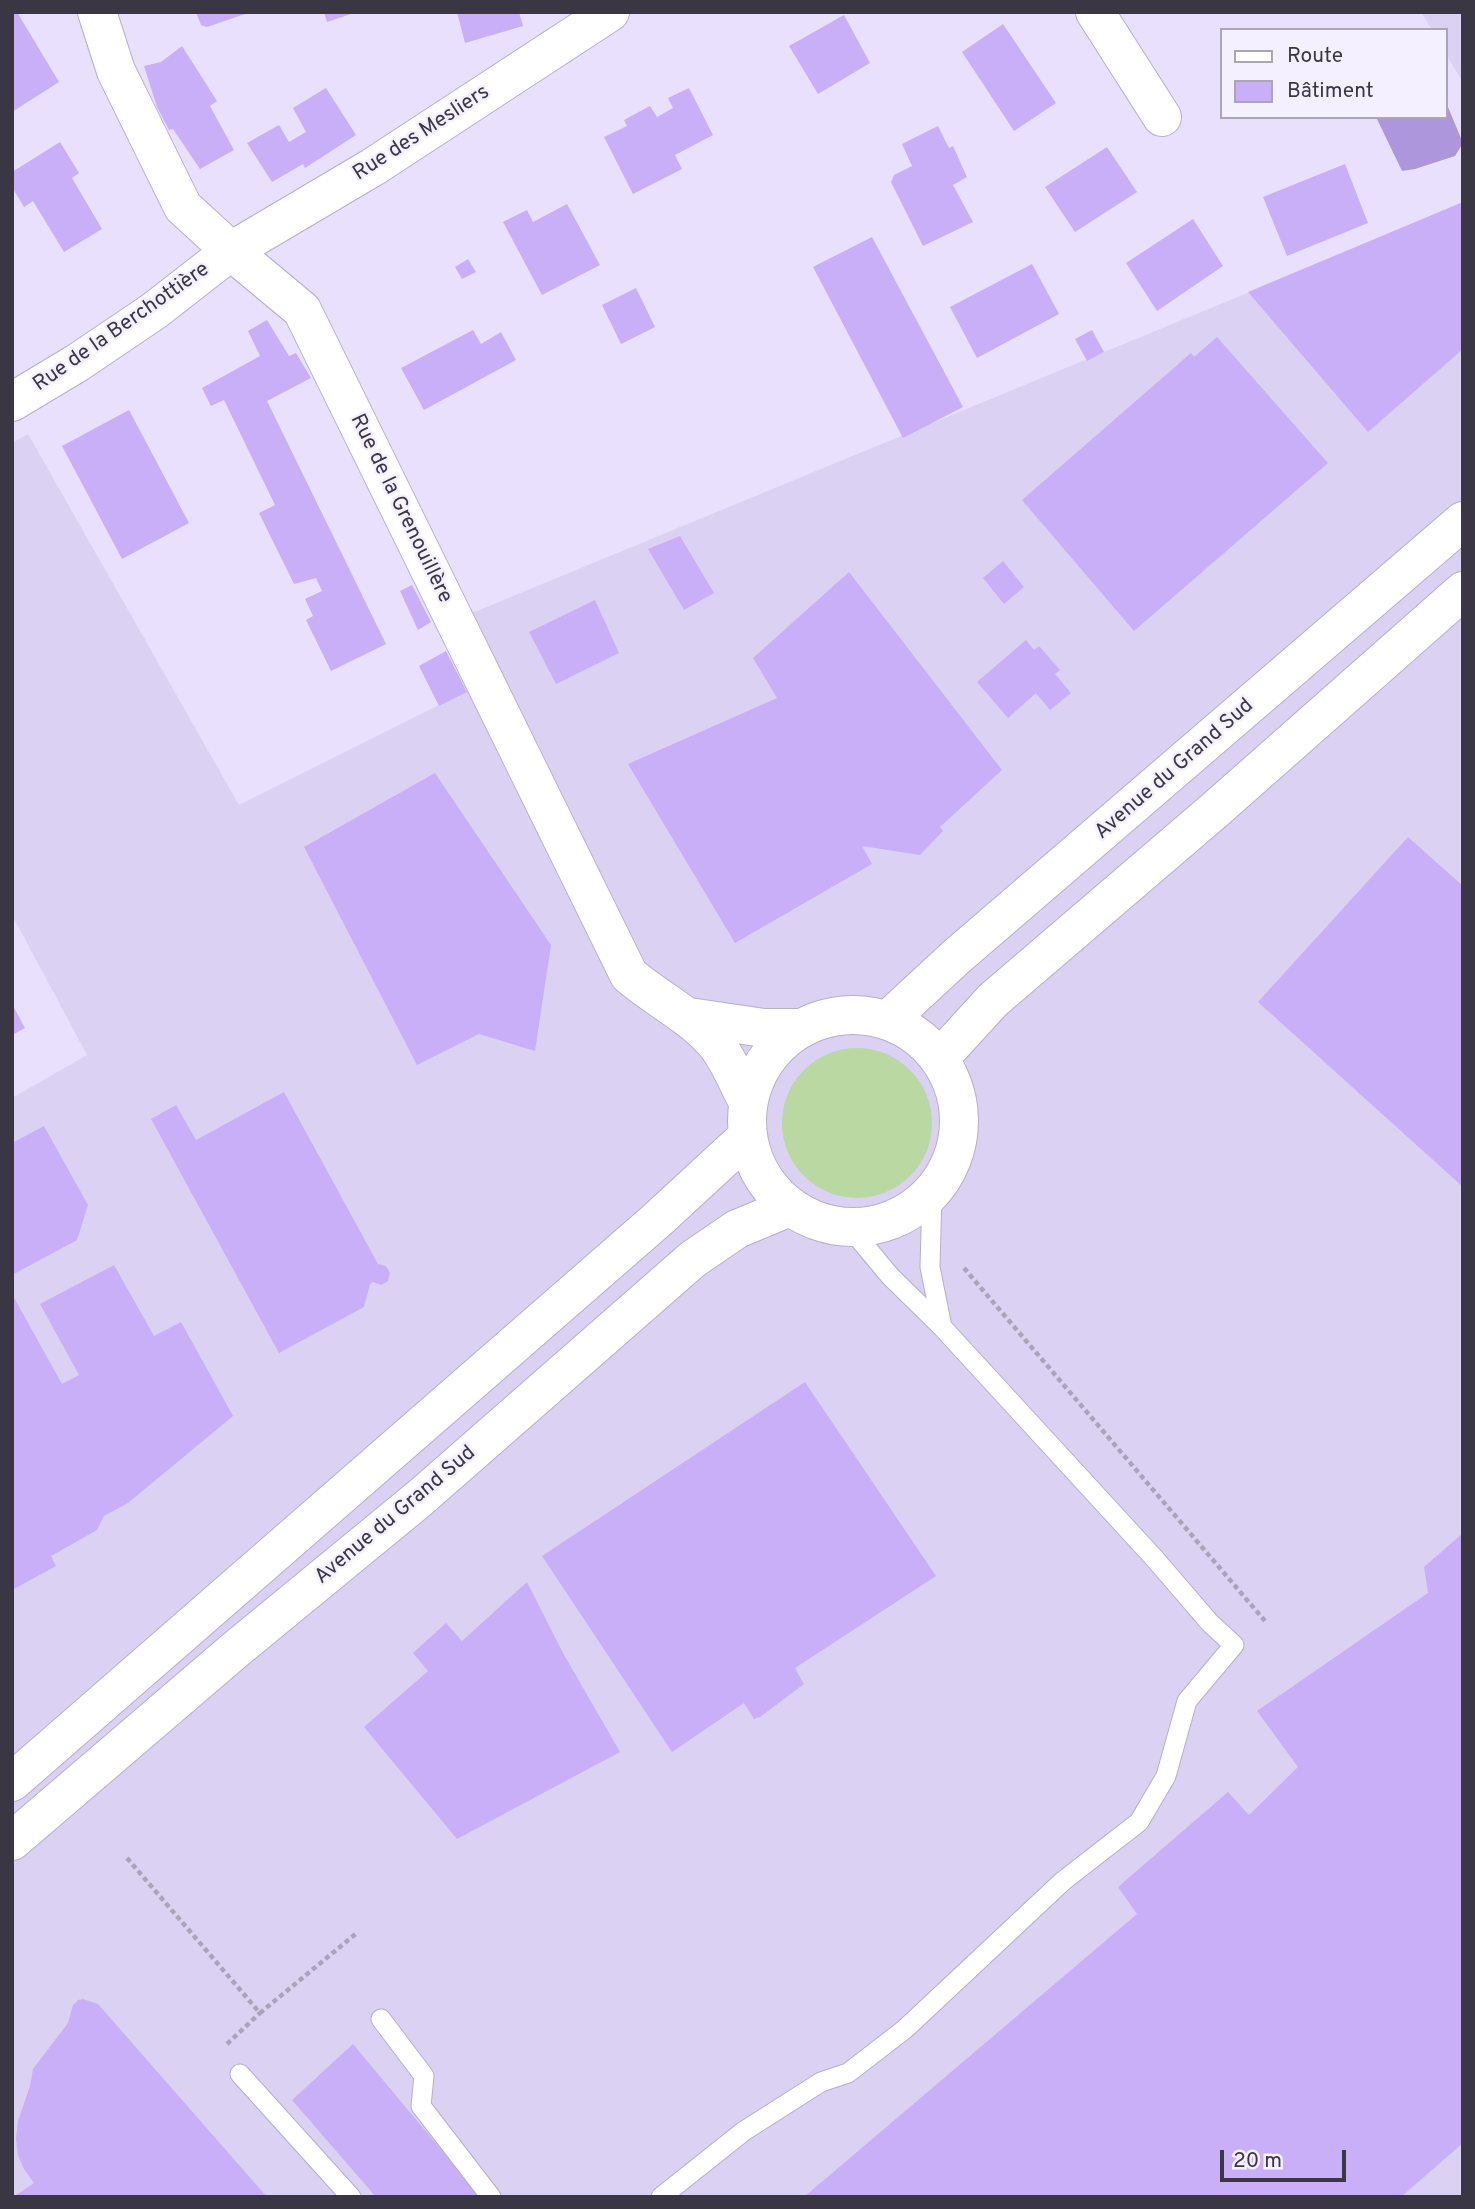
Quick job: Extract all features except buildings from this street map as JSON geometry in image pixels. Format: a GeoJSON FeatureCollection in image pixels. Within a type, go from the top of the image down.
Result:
{"type":"FeatureCollection","features":[{"type":"Feature","properties":{"kind":"main road","name":"Rue de la Grenouillère"},"geometry":{"type":"LineString","coordinates":[[97,12],[116,71],[183,207],[302,310],[629,975],[653,996],[689,1017],[717,1045],[748,1120]]}},
{"type":"Feature","properties":{"kind":"main road","name":"Rue des Mesliers"},"geometry":{"type":"LineString","coordinates":[[231,251],[373,167],[610,12]]}},
{"type":"Feature","properties":{"kind":"main road"},"geometry":{"type":"LineString","coordinates":[[1095,12],[1163,117]]}},
{"type":"Feature","properties":{"kind":"main road","name":"Rue de la Berchottière"},"geometry":{"type":"LineString","coordinates":[[12,402],[77,363],[153,311],[231,251]]}},
{"type":"Feature","properties":{"kind":"main road","name":"Avenue du Grand Sud"},"geometry":{"type":"LineString","coordinates":[[888,1020],[956,957],[1463,521]]}},
{"type":"Feature","properties":{"kind":"main road"},"geometry":{"type":"LineString","coordinates":[[939,1059],[993,1000],[1216,809],[1463,591]]}},
{"type":"Feature","properties":{"kind":"main road"},"geometry":{"type":"LineString","coordinates":[[859,1015],[888,1020],[925,1043],[939,1059],[953,1085],[959,1114],[958,1142],[948,1170],[932,1194],[909,1213],[882,1224],[850,1228],[818,1222],[790,1207],[769,1188],[755,1164],[748,1120],[760,1070],[778,1045],[802,1028],[829,1017],[859,1015]]}},
{"type":"Feature","properties":{"kind":"main road","name":"Rue de la Grenouillère"},"geometry":{"type":"LineString","coordinates":[[689,1017],[764,1028],[802,1028]]}},
{"type":"Feature","properties":{"kind":"main road"},"geometry":{"type":"LineString","coordinates":[[12,1782],[647,1229],[748,1120]]}},
{"type":"Feature","properties":{"kind":"main road","name":"Avenue du Grand Sud"},"geometry":{"type":"LineString","coordinates":[[12,1841],[419,1497],[693,1259],[737,1229],[790,1207]]}},
{"type":"Feature","properties":{"kind":"lane"},"geometry":{"type":"LineString","coordinates":[[932,1194],[930,1267],[942,1327]]}},
{"type":"Feature","properties":{"kind":"lane"},"geometry":{"type":"LineString","coordinates":[[661,2197],[744,2131],[821,2082],[848,2073],[905,2029],[1063,1881],[1139,1822],[1166,1776],[1187,1700],[1234,1645],[1210,1623],[1155,1559],[942,1327],[890,1276],[850,1228]]}},
{"type":"Feature","properties":{"kind":"lane"},"geometry":{"type":"LineString","coordinates":[[381,2019],[424,2076],[421,2106],[491,2197]]}},
{"type":"Feature","properties":{"kind":"lane"},"geometry":{"type":"LineString","coordinates":[[240,2074],[351,2197]]}},
{"type":"Feature","properties":{"kind":"path"},"geometry":{"type":"LineString","coordinates":[[959,1262],[1265,1621]]}},
{"type":"Feature","properties":{"kind":"path"},"geometry":{"type":"LineString","coordinates":[[127,1858],[260,2013]]}},
{"type":"Feature","properties":{"kind":"path"},"geometry":{"type":"LineString","coordinates":[[224,2048],[260,2013],[358,1932]]}},
{"type":"Feature","properties":{"kind":"shaded area"},"geometry":{"type":"Polygon","coordinates":[[[1421,12],[1463,12],[1463,82],[1447,56],[1447,28],[1431,28],[1421,12]]]}},
{"type":"Feature","properties":{"kind":"shaded area"},"geometry":{"type":"Polygon","coordinates":[[[1447,105],[1463,143],[1455,156],[1402,171],[1377,119],[1447,119],[1447,105]]]}},
{"type":"Feature","properties":{"kind":"shaded area"},"geometry":{"type":"Polygon","coordinates":[[[1463,202],[1463,2197],[12,2197],[12,1098],[87,1055],[12,915],[12,443],[28,434],[239,805],[485,682],[455,620],[1463,202]]]}},
{"type":"Feature","properties":{"kind":"green space"},"geometry":{"type":"Polygon","coordinates":[[[857,1048],[886,1053],[910,1070],[927,1094],[932,1123],[927,1152],[910,1176],[886,1193],[857,1198],[828,1193],[804,1176],[787,1152],[782,1123],[787,1094],[804,1070],[828,1053],[857,1048]]]}}]}
